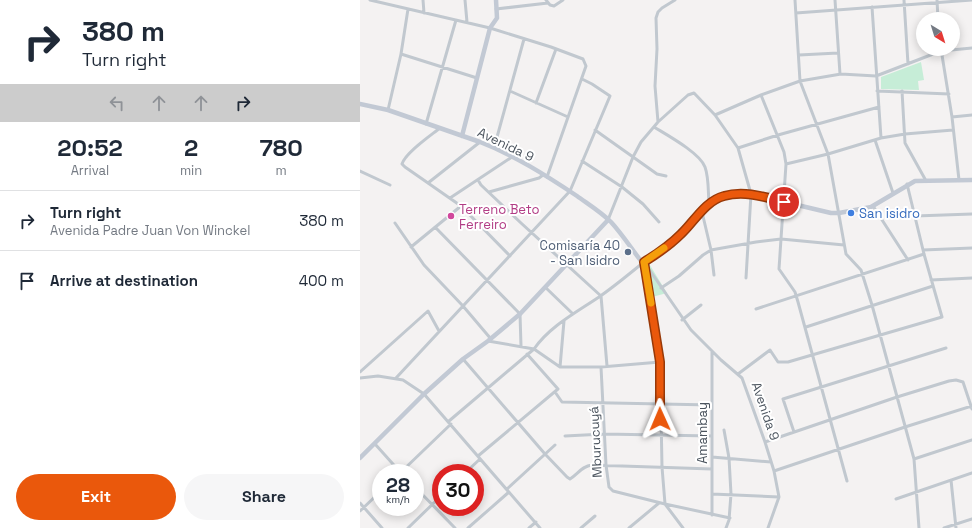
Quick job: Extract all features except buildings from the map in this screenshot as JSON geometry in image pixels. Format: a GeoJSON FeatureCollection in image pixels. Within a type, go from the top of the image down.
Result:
{"type":"FeatureCollection","features":[{"type":"Feature","properties":{"kind":"main road"},"geometry":{"type":"LineString","coordinates":[[462,136],[490,28],[497,18],[496,0]]}},
{"type":"Feature","properties":{"kind":"main road","name":"Avenida 9"},"geometry":{"type":"LineString","coordinates":[[360,104],[388,110],[440,128],[480,142],[512,157],[570,191],[593,207],[608,220],[644,262]]}},
{"type":"Feature","properties":{"kind":"main road"},"geometry":{"type":"LineString","coordinates":[[644,262],[675,239],[709,204],[723,196],[751,194],[831,213],[839,213],[861,210],[873,206],[915,180],[972,180]]}},
{"type":"Feature","properties":{"kind":"main road"},"geometry":{"type":"LineString","coordinates":[[360,458],[424,394],[463,359],[490,340],[520,314],[608,220]]}},
{"type":"Feature","properties":{"kind":"street"},"geometry":{"type":"LineString","coordinates":[[370,0],[490,28],[556,49],[583,60],[586,66],[582,79],[545,176],[489,192]]}},
{"type":"Feature","properties":{"kind":"street"},"geometry":{"type":"LineString","coordinates":[[423,0],[424,13]]}},
{"type":"Feature","properties":{"kind":"street"},"geometry":{"type":"LineString","coordinates":[[465,0],[467,22]]}},
{"type":"Feature","properties":{"kind":"street"},"geometry":{"type":"LineString","coordinates":[[496,9],[547,2],[554,6],[562,0]]}},
{"type":"Feature","properties":{"kind":"street"},"geometry":{"type":"LineString","coordinates":[[658,122],[655,86],[657,49],[656,18],[662,8],[673,0]]}},
{"type":"Feature","properties":{"kind":"street"},"geometry":{"type":"LineString","coordinates":[[795,0],[800,81],[815,124],[828,154],[844,245],[848,256],[860,268],[898,397],[914,459],[919,528]]}},
{"type":"Feature","properties":{"kind":"street"},"geometry":{"type":"LineString","coordinates":[[835,0],[840,74]]}},
{"type":"Feature","properties":{"kind":"street"},"geometry":{"type":"LineString","coordinates":[[904,0],[908,64]]}},
{"type":"Feature","properties":{"kind":"street"},"geometry":{"type":"LineString","coordinates":[[796,13],[905,5],[937,1],[972,0]]}},
{"type":"Feature","properties":{"kind":"street"},"geometry":{"type":"LineString","coordinates":[[937,1],[938,12]]}},
{"type":"Feature","properties":{"kind":"street"},"geometry":{"type":"LineString","coordinates":[[872,7],[881,138]]}},
{"type":"Feature","properties":{"kind":"street"},"geometry":{"type":"LineString","coordinates":[[388,110],[401,54],[408,9]]}},
{"type":"Feature","properties":{"kind":"street"},"geometry":{"type":"LineString","coordinates":[[426,124],[456,20]]}},
{"type":"Feature","properties":{"kind":"street"},"geometry":{"type":"LineString","coordinates":[[494,148],[524,39]]}},
{"type":"Feature","properties":{"kind":"street"},"geometry":{"type":"LineString","coordinates":[[960,49],[972,48]]}},
{"type":"Feature","properties":{"kind":"street"},"geometry":{"type":"LineString","coordinates":[[536,103],[556,49]]}},
{"type":"Feature","properties":{"kind":"street"},"geometry":{"type":"LineString","coordinates":[[798,55],[838,53]]}},
{"type":"Feature","properties":{"kind":"street"},"geometry":{"type":"LineString","coordinates":[[401,54],[477,78]]}},
{"type":"Feature","properties":{"kind":"street"},"geometry":{"type":"LineString","coordinates":[[715,115],[800,81],[840,74],[876,76],[927,56]]}},
{"type":"Feature","properties":{"kind":"street"},"geometry":{"type":"LineString","coordinates":[[942,56],[952,117],[958,180]]}},
{"type":"Feature","properties":{"kind":"street"},"geometry":{"type":"LineString","coordinates":[[396,378],[570,191],[610,96],[582,79]]}},
{"type":"Feature","properties":{"kind":"street"},"geometry":{"type":"LineString","coordinates":[[510,91],[568,117]]}},
{"type":"Feature","properties":{"kind":"street"},"geometry":{"type":"LineString","coordinates":[[877,91],[949,94]]}},
{"type":"Feature","properties":{"kind":"street"},"geometry":{"type":"LineString","coordinates":[[902,91],[905,142],[925,180]]}},
{"type":"Feature","properties":{"kind":"street"},"geometry":{"type":"LineString","coordinates":[[608,220],[633,157],[641,142],[658,122],[691,94],[696,94],[715,115],[738,148],[751,194],[746,278]]}},
{"type":"Feature","properties":{"kind":"street"},"geometry":{"type":"LineString","coordinates":[[760,96],[778,135],[784,152],[786,164],[779,269],[796,296],[806,327],[847,481]]}},
{"type":"Feature","properties":{"kind":"street"},"geometry":{"type":"LineString","coordinates":[[738,148],[815,124],[878,107]]}},
{"type":"Feature","properties":{"kind":"street"},"geometry":{"type":"LineString","coordinates":[[952,117],[972,115]]}},
{"type":"Feature","properties":{"kind":"street"},"geometry":{"type":"LineString","coordinates":[[654,127],[697,155],[704,165],[707,176],[709,204]]}},
{"type":"Feature","properties":{"kind":"street"},"geometry":{"type":"LineString","coordinates":[[440,128],[411,152],[402,164],[404,167],[461,206],[510,256]]}},
{"type":"Feature","properties":{"kind":"street"},"geometry":{"type":"LineString","coordinates":[[595,130],[657,174],[666,176]]}},
{"type":"Feature","properties":{"kind":"street"},"geometry":{"type":"LineString","coordinates":[[786,164],[828,154],[881,138],[905,134],[953,130]]}},
{"type":"Feature","properties":{"kind":"street"},"geometry":{"type":"LineString","coordinates":[[874,140],[893,193]]}},
{"type":"Feature","properties":{"kind":"street"},"geometry":{"type":"LineString","coordinates":[[428,183],[480,142]]}},
{"type":"Feature","properties":{"kind":"street"},"geometry":{"type":"LineString","coordinates":[[450,198],[512,157]]}},
{"type":"Feature","properties":{"kind":"street"},"geometry":{"type":"LineString","coordinates":[[582,162],[622,187],[643,204],[659,222]]}},
{"type":"Feature","properties":{"kind":"street"},"geometry":{"type":"LineString","coordinates":[[360,171],[390,185]]}},
{"type":"Feature","properties":{"kind":"street"},"geometry":{"type":"LineString","coordinates":[[478,180],[601,296],[607,366]]}},
{"type":"Feature","properties":{"kind":"street"},"geometry":{"type":"LineString","coordinates":[[738,374],[770,350],[778,362],[788,362],[813,356],[942,317],[931,280],[907,184]]}},
{"type":"Feature","properties":{"kind":"street"},"geometry":{"type":"LineString","coordinates":[[411,247],[461,206]]}},
{"type":"Feature","properties":{"kind":"street"},"geometry":{"type":"LineString","coordinates":[[873,206],[908,260]]}},
{"type":"Feature","properties":{"kind":"street"},"geometry":{"type":"LineString","coordinates":[[702,212],[711,250],[714,275]]}},
{"type":"Feature","properties":{"kind":"street"},"geometry":{"type":"LineString","coordinates":[[915,216],[972,214]]}},
{"type":"Feature","properties":{"kind":"street"},"geometry":{"type":"LineString","coordinates":[[395,223],[424,265],[463,306],[490,340],[534,349],[560,366],[601,367],[660,362]]}},
{"type":"Feature","properties":{"kind":"street"},"geometry":{"type":"LineString","coordinates":[[435,227],[520,314],[521,346]]}},
{"type":"Feature","properties":{"kind":"street"},"geometry":{"type":"LineString","coordinates":[[661,288],[679,276],[711,250],[781,239],[844,245]]}},
{"type":"Feature","properties":{"kind":"street"},"geometry":{"type":"LineString","coordinates":[[756,309],[908,260],[924,252],[972,248]]}},
{"type":"Feature","properties":{"kind":"street"},"geometry":{"type":"LineString","coordinates":[[410,464],[488,387],[534,349],[541,339],[573,314],[601,296],[644,262],[660,362],[662,467],[665,504],[683,528]]}},
{"type":"Feature","properties":{"kind":"street","name":"Avenida 9"},"geometry":{"type":"LineString","coordinates":[[644,262],[682,320],[721,360],[742,378],[765,442],[774,471],[779,497]]}},
{"type":"Feature","properties":{"kind":"street"},"geometry":{"type":"LineString","coordinates":[[931,280],[972,278]]}},
{"type":"Feature","properties":{"kind":"street"},"geometry":{"type":"LineString","coordinates":[[806,327],[933,286]]}},
{"type":"Feature","properties":{"kind":"street"},"geometry":{"type":"LineString","coordinates":[[545,287],[573,314]]}},
{"type":"Feature","properties":{"kind":"street"},"geometry":{"type":"LineString","coordinates":[[682,320],[701,305]]}},
{"type":"Feature","properties":{"kind":"street"},"geometry":{"type":"LineString","coordinates":[[360,372],[428,311],[439,331]]}},
{"type":"Feature","properties":{"kind":"street"},"geometry":{"type":"LineString","coordinates":[[560,366],[564,321]]}},
{"type":"Feature","properties":{"kind":"street"},"geometry":{"type":"LineString","coordinates":[[794,432],[783,399],[946,348]]}},
{"type":"Feature","properties":{"kind":"street","name":"Amambay"},"geometry":{"type":"LineString","coordinates":[[712,351],[712,515]]}},
{"type":"Feature","properties":{"kind":"street"},"geometry":{"type":"LineString","coordinates":[[473,464],[518,422],[558,389],[527,354]]}},
{"type":"Feature","properties":{"kind":"street"},"geometry":{"type":"LineString","coordinates":[[463,359],[545,454],[570,479],[586,466],[606,465],[712,469]]}},
{"type":"Feature","properties":{"kind":"street","name":"Mburucuyá"},"geometry":{"type":"LineString","coordinates":[[601,367],[608,485],[611,490],[659,503]]}},
{"type":"Feature","properties":{"kind":"street"},"geometry":{"type":"LineString","coordinates":[[360,378],[378,376],[396,378],[403,380],[424,394],[540,528]]}},
{"type":"Feature","properties":{"kind":"street"},"geometry":{"type":"LineString","coordinates":[[765,442],[949,381],[956,380],[963,382],[972,407],[905,427],[774,471]]}},
{"type":"Feature","properties":{"kind":"street"},"geometry":{"type":"LineString","coordinates":[[555,392],[562,402],[712,405]]}},
{"type":"Feature","properties":{"kind":"street"},"geometry":{"type":"LineString","coordinates":[[724,430],[730,458],[731,494],[730,518],[726,528]]}},
{"type":"Feature","properties":{"kind":"street"},"geometry":{"type":"LineString","coordinates":[[566,436],[604,434],[712,436]]}},
{"type":"Feature","properties":{"kind":"street"},"geometry":{"type":"LineString","coordinates":[[914,459],[972,440]]}},
{"type":"Feature","properties":{"kind":"street"},"geometry":{"type":"LineString","coordinates":[[375,444],[393,464]]}},
{"type":"Feature","properties":{"kind":"street"},"geometry":{"type":"LineString","coordinates":[[468,528],[555,445]]}},
{"type":"Feature","properties":{"kind":"street"},"geometry":{"type":"LineString","coordinates":[[712,457],[771,462]]}},
{"type":"Feature","properties":{"kind":"street"},"geometry":{"type":"LineString","coordinates":[[896,499],[972,473]]}},
{"type":"Feature","properties":{"kind":"street"},"geometry":{"type":"LineString","coordinates":[[951,480],[956,526]]}},
{"type":"Feature","properties":{"kind":"street"},"geometry":{"type":"LineString","coordinates":[[712,494],[779,497],[768,528]]}},
{"type":"Feature","properties":{"kind":"street"},"geometry":{"type":"LineString","coordinates":[[408,528],[432,504],[424,496]]}},
{"type":"Feature","properties":{"kind":"street"},"geometry":{"type":"LineString","coordinates":[[360,511],[372,499]]}},
{"type":"Feature","properties":{"kind":"street"},"geometry":{"type":"LineString","coordinates":[[360,503],[382,528]]}},
{"type":"Feature","properties":{"kind":"street"},"geometry":{"type":"LineString","coordinates":[[629,528],[659,503],[730,518]]}},
{"type":"Feature","properties":{"kind":"street"},"geometry":{"type":"LineString","coordinates":[[444,516],[455,528]]}},
{"type":"Feature","properties":{"kind":"street"},"geometry":{"type":"LineString","coordinates":[[581,528],[595,516]]}},
{"type":"Feature","properties":{"kind":"street"},"geometry":{"type":"LineString","coordinates":[[944,528],[956,526],[972,519]]}},
{"type":"Feature","properties":{"kind":"street"},"geometry":{"type":"LineString","coordinates":[[529,528],[536,522]]}},
{"type":"Feature","properties":{"kind":"green space"},"geometry":{"type":"Polygon","coordinates":[[[921,62],[924,80],[918,81],[919,90],[881,89],[881,77],[921,62]]]}},
{"type":"Feature","properties":{"kind":"green space"},"geometry":{"type":"Polygon","coordinates":[[[648,262],[667,293],[652,297],[648,262]]]}},
{"type":"Feature","properties":{"kind":"slow traffic"},"geometry":{"type":"LineString","coordinates":[[651,303],[644,262],[664,248]]}},
{"type":"Feature","properties":{"kind":"place","name":"San isidro"},"geometry":{"type":"Point","coordinates":[851,213]}},
{"type":"Feature","properties":{"kind":"place","name":"Terreno Beto Ferreiro"},"geometry":{"type":"Point","coordinates":[451,216]}},
{"type":"Feature","properties":{"kind":"place","name":"Comisaría 40 - San Isidro"},"geometry":{"type":"Point","coordinates":[628,252]}},
{"type":"Feature","properties":{"kind":"route"},"geometry":{"type":"LineString","coordinates":[[660,419],[659,352],[644,262],[681,234],[709,204],[717,198],[734,194],[751,194],[784,202]]}}]}
